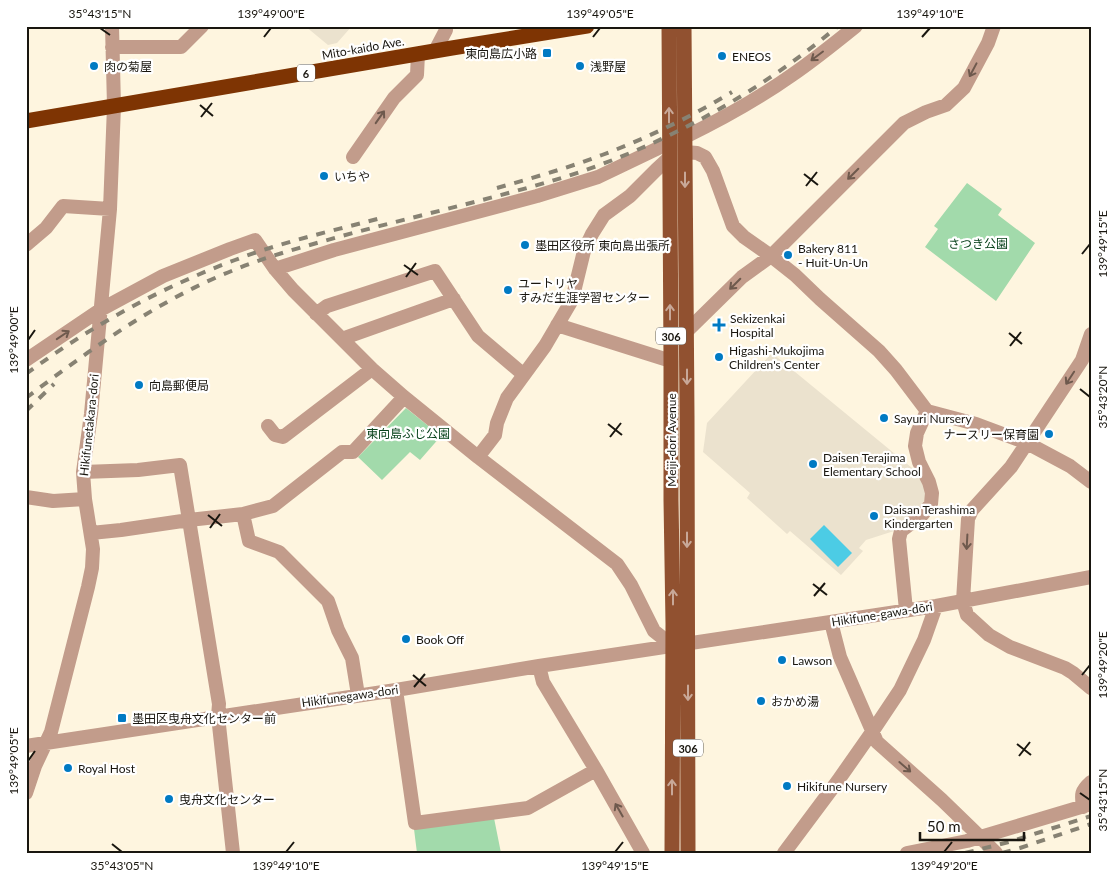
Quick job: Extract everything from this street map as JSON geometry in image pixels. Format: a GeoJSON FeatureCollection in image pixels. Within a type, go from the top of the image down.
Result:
{"type":"FeatureCollection","features":[{"type":"Feature","properties":{"kind":"highway","name":"Mito-kaido Ave."},"geometry":{"type":"LineString","coordinates":[[26,121],[435,51],[532,30],[587,26]]}},
{"type":"Feature","properties":{"kind":"main road","name":"Meiji-dori Avenue"},"geometry":{"type":"LineString","coordinates":[[669,26],[670,500],[680,645],[688,853]]}},
{"type":"Feature","properties":{"kind":"main road","name":"Meiji-dori Avenue"},"geometry":{"type":"LineString","coordinates":[[672,853],[680,645],[686,332],[684,26]]}},
{"type":"Feature","properties":{"kind":"street","name":"Hikifunetakara-dori"},"geometry":{"type":"LineString","coordinates":[[26,793],[35,766],[53,726],[88,588],[93,558],[83,472],[110,209],[114,106],[112,26]]}},
{"type":"Feature","properties":{"kind":"street"},"geometry":{"type":"LineString","coordinates":[[112,47],[181,47],[202,26]]}},
{"type":"Feature","properties":{"kind":"street"},"geometry":{"type":"LineString","coordinates":[[856,26],[791,76],[720,120],[685,145],[705,157],[714,171],[733,226],[744,237],[795,275],[879,351],[927,411],[976,424],[1028,443],[1070,466],[1091,482]]}},
{"type":"Feature","properties":{"kind":"street"},"geometry":{"type":"LineString","coordinates":[[686,332],[742,277],[771,256],[904,123],[946,105],[964,88],[988,44],[994,26]]}},
{"type":"Feature","properties":{"kind":"street"},"geometry":{"type":"LineString","coordinates":[[435,51],[446,30]]}},
{"type":"Feature","properties":{"kind":"street"},"geometry":{"type":"LineString","coordinates":[[353,157],[394,98],[417,75],[418,54]]}},
{"type":"Feature","properties":{"kind":"street"},"geometry":{"type":"LineString","coordinates":[[275,269],[334,250],[537,196],[598,177],[670,151]]}},
{"type":"Feature","properties":{"kind":"street"},"geometry":{"type":"LineString","coordinates":[[478,457],[495,435],[507,398],[545,346],[572,300],[584,251],[592,234],[604,215],[630,196],[656,170],[670,151]]}},
{"type":"Feature","properties":{"kind":"street"},"geometry":{"type":"LineString","coordinates":[[26,246],[46,228],[63,206],[110,209]]}},
{"type":"Feature","properties":{"kind":"street"},"geometry":{"type":"LineString","coordinates":[[26,360],[100,310],[163,276],[255,240],[275,269],[293,290],[372,369],[404,398],[617,564],[631,585],[654,631],[680,645]]}},
{"type":"Feature","properties":{"kind":"street"},"geometry":{"type":"LineString","coordinates":[[316,314],[327,306],[435,270],[478,336],[524,375]]}},
{"type":"Feature","properties":{"kind":"street"},"geometry":{"type":"LineString","coordinates":[[343,340],[454,299]]}},
{"type":"Feature","properties":{"kind":"street"},"geometry":{"type":"LineString","coordinates":[[557,325],[671,361]]}},
{"type":"Feature","properties":{"kind":"street"},"geometry":{"type":"LineString","coordinates":[[1091,334],[1082,360],[1028,443],[1011,466],[972,510],[968,519],[963,601],[967,615],[989,635],[1010,647],[1065,668],[1091,688]]}},
{"type":"Feature","properties":{"kind":"street"},"geometry":{"type":"LineString","coordinates":[[268,426],[275,435],[283,437],[372,369]]}},
{"type":"Feature","properties":{"kind":"street"},"geometry":{"type":"LineString","coordinates":[[91,533],[244,514],[273,506],[342,452],[353,452],[404,398]]}},
{"type":"Feature","properties":{"kind":"street"},"geometry":{"type":"LineString","coordinates":[[906,610],[899,539],[901,531],[922,515],[931,504],[932,493],[929,482],[919,462],[915,446],[916,433],[927,411]]}},
{"type":"Feature","properties":{"kind":"street"},"geometry":{"type":"LineString","coordinates":[[83,472],[138,470],[180,465],[219,704],[218,716],[233,853]]}},
{"type":"Feature","properties":{"kind":"street"},"geometry":{"type":"LineString","coordinates":[[26,497],[54,502],[85,499]]}},
{"type":"Feature","properties":{"kind":"street"},"geometry":{"type":"LineString","coordinates":[[244,514],[248,542],[279,552],[328,601],[338,630],[352,658],[358,695]]}},
{"type":"Feature","properties":{"kind":"street","name":"Hikifune-gawa-dōri"},"geometry":{"type":"LineString","coordinates":[[680,645],[936,606],[1091,577]]}},
{"type":"Feature","properties":{"kind":"street"},"geometry":{"type":"LineString","coordinates":[[784,853],[837,782],[900,690],[924,640],[936,606]]}},
{"type":"Feature","properties":{"kind":"street"},"geometry":{"type":"LineString","coordinates":[[831,622],[840,657],[876,742],[942,800],[996,853]]}},
{"type":"Feature","properties":{"kind":"street","name":"Hikifunegawa-dori"},"geometry":{"type":"LineString","coordinates":[[26,746],[680,645]]}},
{"type":"Feature","properties":{"kind":"street"},"geometry":{"type":"LineString","coordinates":[[538,666],[543,682],[643,853]]}},
{"type":"Feature","properties":{"kind":"street"},"geometry":{"type":"LineString","coordinates":[[396,690],[415,823],[528,808],[596,770]]}},
{"type":"Feature","properties":{"kind":"street"},"geometry":{"type":"LineString","coordinates":[[907,853],[967,841],[1087,806],[1081,796],[1091,782]]}},
{"type":"Feature","properties":{"kind":"shaded area"},"geometry":{"type":"Polygon","coordinates":[[[305,26],[352,26],[337,43],[328,45],[305,26]]]}},
{"type":"Feature","properties":{"kind":"shaded area","name":"Daisen Terajima Elementary School"},"geometry":{"type":"Polygon","coordinates":[[[772,353],[923,477],[928,494],[921,510],[900,523],[894,531],[866,540],[859,548],[863,551],[841,575],[790,531],[787,534],[747,498],[750,493],[703,452],[707,423],[772,353]]]}},
{"type":"Feature","properties":{"kind":"green space","name":"さつき公園"},"geometry":{"type":"Polygon","coordinates":[[[967,183],[1002,209],[998,215],[1035,243],[996,301],[925,247],[938,229],[934,226],[967,183]]]}},
{"type":"Feature","properties":{"kind":"green space","name":"東向島ふじ公園"},"geometry":{"type":"Polygon","coordinates":[[[406,408],[441,436],[420,460],[410,452],[382,480],[358,457],[406,408]]]}},
{"type":"Feature","properties":{"kind":"green space"},"geometry":{"type":"Polygon","coordinates":[[[494,818],[501,853],[417,853],[414,829],[494,818]]]}},
{"type":"Feature","properties":{"kind":"water"},"geometry":{"type":"Polygon","coordinates":[[[824,525],[852,553],[838,567],[810,539],[824,525]]]}},
{"type":"Feature","properties":{"kind":"railway"},"geometry":{"type":"LineString","coordinates":[[26,398],[126,327],[206,282],[247,265],[286,252],[548,182],[626,155],[664,138],[738,98],[773,76],[838,26]]}},
{"type":"Feature","properties":{"kind":"railway"},"geometry":{"type":"LineString","coordinates":[[497,188],[563,169],[619,148],[685,118],[732,92]]}},
{"type":"Feature","properties":{"kind":"railway"},"geometry":{"type":"LineString","coordinates":[[26,374],[101,324],[153,296],[207,271],[307,237],[381,218]]}},
{"type":"Feature","properties":{"kind":"railway"},"geometry":{"type":"LineString","coordinates":[[26,411],[54,384]]}},
{"type":"Feature","properties":{"kind":"railway"},"geometry":{"type":"LineString","coordinates":[[965,853],[1009,842],[1091,816]]}},
{"type":"Feature","properties":{"kind":"railway"},"geometry":{"type":"LineString","coordinates":[[1002,853],[1091,824]]}},
{"type":"Feature","properties":{"kind":"place","name":"東向島広小路"},"geometry":{"type":"Point","coordinates":[547,53]}},
{"type":"Feature","properties":{"kind":"place","name":"ENEOS"},"geometry":{"type":"Point","coordinates":[722,56]}},
{"type":"Feature","properties":{"kind":"place","name":"肉の菊屋"},"geometry":{"type":"Point","coordinates":[94,66]}},
{"type":"Feature","properties":{"kind":"place","name":"浅野屋"},"geometry":{"type":"Point","coordinates":[580,66]}},
{"type":"Feature","properties":{"kind":"place","name":"いちや"},"geometry":{"type":"Point","coordinates":[324,176]}},
{"type":"Feature","properties":{"kind":"place","name":"墨田区役所 東向島出張所"},"geometry":{"type":"Point","coordinates":[525,245]}},
{"type":"Feature","properties":{"kind":"place","name":"Bakery 811 - Huit-Un-Un"},"geometry":{"type":"Point","coordinates":[788,255]}},
{"type":"Feature","properties":{"kind":"place","name":"ユートリヤ すみだ生涯学習センター"},"geometry":{"type":"Point","coordinates":[508,290]}},
{"type":"Feature","properties":{"kind":"place","name":"Sekizenkai Hospital"},"geometry":{"type":"Point","coordinates":[719,325]}},
{"type":"Feature","properties":{"kind":"place","name":"Higashi-Mukojima Children's Center"},"geometry":{"type":"Point","coordinates":[719,357]}},
{"type":"Feature","properties":{"kind":"place","name":"向島郵便局"},"geometry":{"type":"Point","coordinates":[139,385]}},
{"type":"Feature","properties":{"kind":"place","name":"Sayuri Nursery"},"geometry":{"type":"Point","coordinates":[884,418]}},
{"type":"Feature","properties":{"kind":"place","name":"ナースリー保育園"},"geometry":{"type":"Point","coordinates":[1049,434]}},
{"type":"Feature","properties":{"kind":"place","name":"Daisen Terajima Elementary School"},"geometry":{"type":"Point","coordinates":[813,464]}},
{"type":"Feature","properties":{"kind":"place","name":"Daisan Terashima Kindergarten"},"geometry":{"type":"Point","coordinates":[874,516]}},
{"type":"Feature","properties":{"kind":"place","name":"Book Off"},"geometry":{"type":"Point","coordinates":[406,639]}},
{"type":"Feature","properties":{"kind":"place","name":"Lawson"},"geometry":{"type":"Point","coordinates":[782,660]}},
{"type":"Feature","properties":{"kind":"place","name":"おかめ湯"},"geometry":{"type":"Point","coordinates":[761,701]}},
{"type":"Feature","properties":{"kind":"place","name":"墨田区曳舟文化センター前"},"geometry":{"type":"Point","coordinates":[122,718]}},
{"type":"Feature","properties":{"kind":"place","name":"Royal Host"},"geometry":{"type":"Point","coordinates":[68,768]}},
{"type":"Feature","properties":{"kind":"place","name":"Hikifune Nursery"},"geometry":{"type":"Point","coordinates":[787,786]}},
{"type":"Feature","properties":{"kind":"place","name":"曳舟文化センター"},"geometry":{"type":"Point","coordinates":[169,799]}}]}
